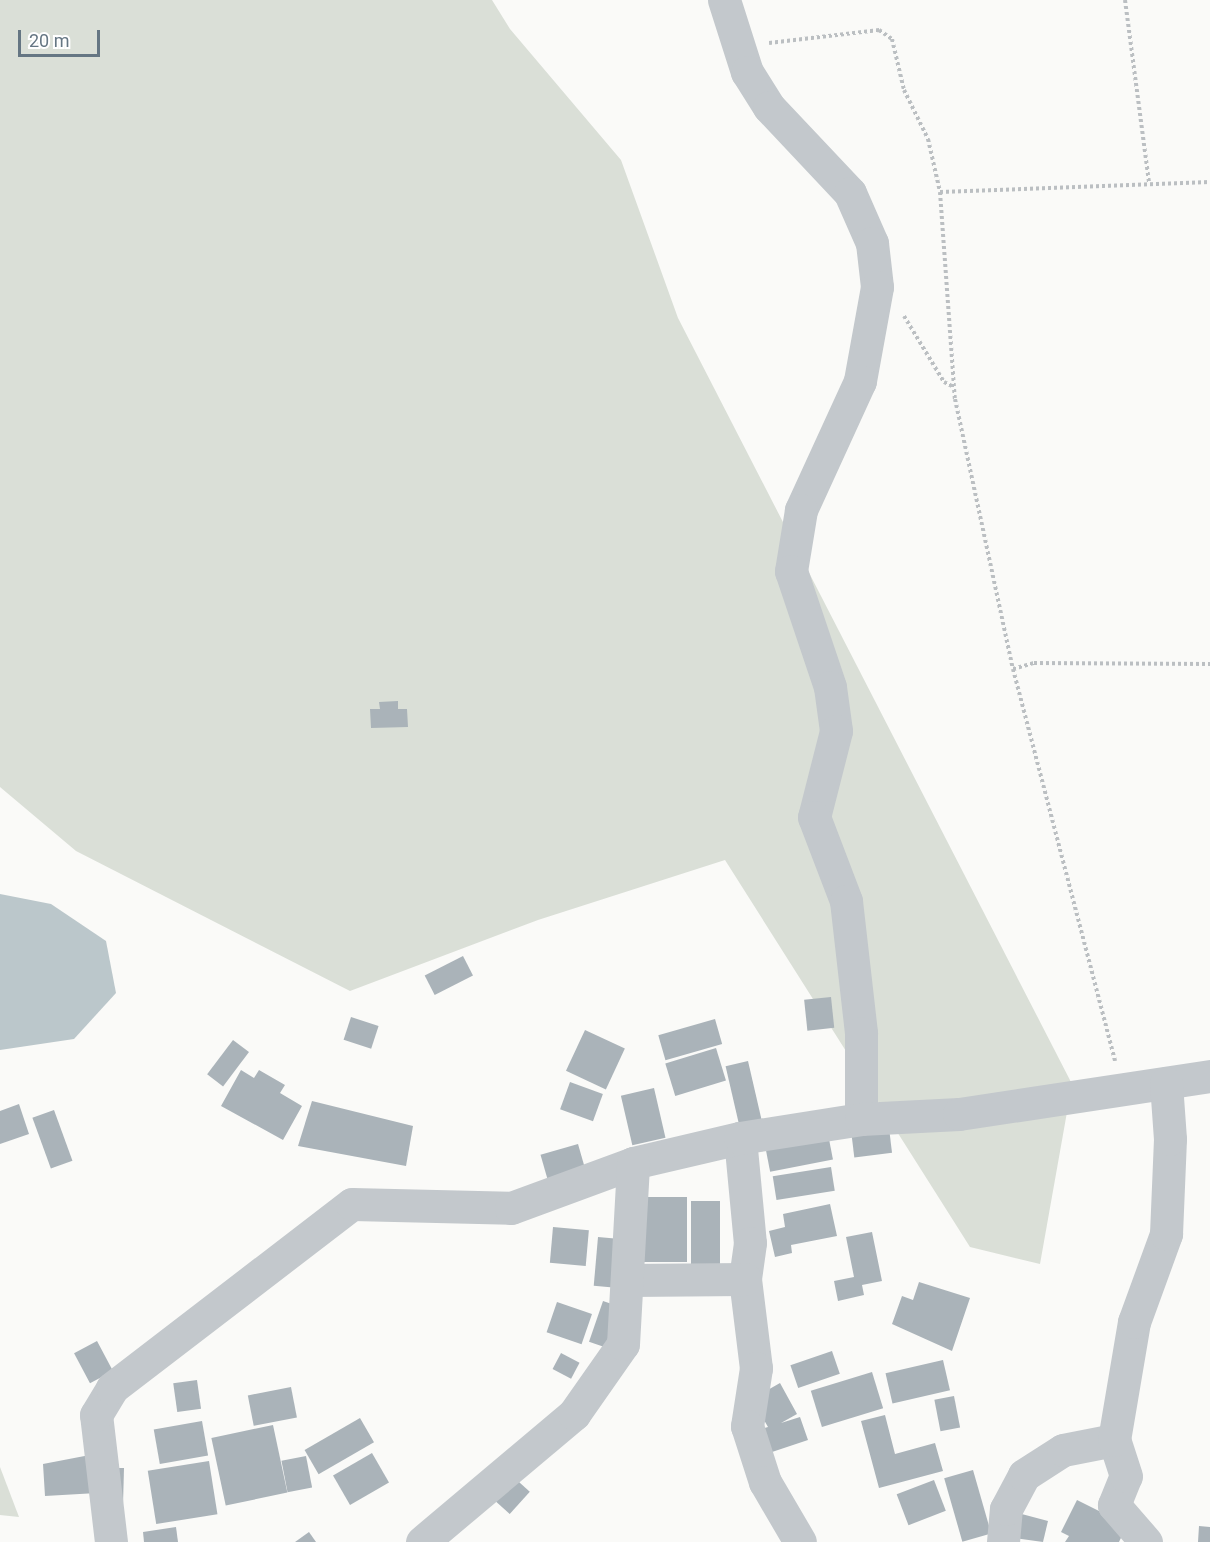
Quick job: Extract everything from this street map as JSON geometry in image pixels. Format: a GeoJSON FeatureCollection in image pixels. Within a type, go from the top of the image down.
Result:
{"type":"FeatureCollection","features":[{"type":"Feature","properties":{"kind":"street"},"geometry":{"type":"LineString","coordinates":[[724,0],[738,48],[769,107],[850,193],[872,243],[877,287],[860,381],[801,510],[791,571],[831,687],[836,731],[814,817],[846,901],[861,1033],[861,1119]]}},
{"type":"Feature","properties":{"kind":"street"},"geometry":{"type":"LineString","coordinates":[[111,1542],[96,1415],[112,1388],[352,1204],[511,1208],[633,1163],[740,1138],[861,1119],[959,1114],[1210,1076]]}},
{"type":"Feature","properties":{"kind":"street"},"geometry":{"type":"LineString","coordinates":[[1146,1542],[1114,1505],[1126,1476],[1114,1440],[1134,1322],[1166,1234],[1170,1139],[1166,1083]]}},
{"type":"Feature","properties":{"kind":"street"},"geometry":{"type":"LineString","coordinates":[[740,1138],[750,1243],[745,1279],[756,1368],[747,1426],[765,1482],[800,1542]]}},
{"type":"Feature","properties":{"kind":"street"},"geometry":{"type":"LineString","coordinates":[[422,1542],[574,1414],[623,1344],[629,1280],[633,1163]]}},
{"type":"Feature","properties":{"kind":"street"},"geometry":{"type":"LineString","coordinates":[[629,1280],[745,1279]]}},
{"type":"Feature","properties":{"kind":"street"},"geometry":{"type":"LineString","coordinates":[[1003,1542],[1006,1509],[1024,1475],[1063,1450],[1114,1440]]}},
{"type":"Feature","properties":{"kind":"path"},"geometry":{"type":"LineString","coordinates":[[1125,0],[1149,183]]}},
{"type":"Feature","properties":{"kind":"path"},"geometry":{"type":"LineString","coordinates":[[738,48],[866,27],[892,39],[904,90],[928,139],[940,192],[954,387],[1013,669],[1122,1090]]}},
{"type":"Feature","properties":{"kind":"path"},"geometry":{"type":"LineString","coordinates":[[940,192],[1210,182]]}},
{"type":"Feature","properties":{"kind":"path"},"geometry":{"type":"LineString","coordinates":[[877,287],[894,300],[944,382],[954,387]]}},
{"type":"Feature","properties":{"kind":"path"},"geometry":{"type":"LineString","coordinates":[[1013,669],[1034,663],[1210,664]]}},
{"type":"Feature","properties":{"kind":"shaded area"},"geometry":{"type":"Polygon","coordinates":[[[0,0],[492,0],[510,29],[621,160],[678,318],[1072,1084],[1040,1264],[970,1247],[725,860],[538,920],[350,991],[76,851],[0,787],[0,0]]]}},
{"type":"Feature","properties":{"kind":"shaded area"},"geometry":{"type":"Polygon","coordinates":[[[0,894],[51,904],[106,941],[116,993],[74,1039],[0,1050],[0,894]]]}},
{"type":"Feature","properties":{"kind":"shaded area"},"geometry":{"type":"Polygon","coordinates":[[[0,1467],[19,1517],[0,1515],[0,1467]]]}},
{"type":"Feature","properties":{"kind":"building"},"geometry":{"type":"Polygon","coordinates":[[[398,701],[398,709],[407,709],[408,727],[371,728],[370,709],[380,709],[379,702],[398,701]]]}},
{"type":"Feature","properties":{"kind":"building"},"geometry":{"type":"Polygon","coordinates":[[[463,956],[473,976],[435,995],[425,976],[463,956]]]}},
{"type":"Feature","properties":{"kind":"building"},"geometry":{"type":"Polygon","coordinates":[[[831,997],[834,1028],[807,1031],[804,1000],[831,997]]]}},
{"type":"Feature","properties":{"kind":"building"},"geometry":{"type":"Polygon","coordinates":[[[351,1017],[379,1026],[371,1049],[344,1040],[351,1017]]]}},
{"type":"Feature","properties":{"kind":"building"},"geometry":{"type":"Polygon","coordinates":[[[715,1019],[722,1044],[665,1060],[658,1035],[715,1019]]]}},
{"type":"Feature","properties":{"kind":"building"},"geometry":{"type":"Polygon","coordinates":[[[585,1030],[625,1049],[606,1089],[566,1071],[585,1030]]]}},
{"type":"Feature","properties":{"kind":"building"},"geometry":{"type":"Polygon","coordinates":[[[233,1040],[249,1052],[223,1086],[207,1074],[233,1040]]]}},
{"type":"Feature","properties":{"kind":"building"},"geometry":{"type":"Polygon","coordinates":[[[716,1048],[726,1081],[675,1096],[665,1063],[716,1048]]]}},
{"type":"Feature","properties":{"kind":"building"},"geometry":{"type":"Polygon","coordinates":[[[748,1061],[764,1128],[741,1133],[726,1066],[748,1061]]]}},
{"type":"Feature","properties":{"kind":"building"},"geometry":{"type":"Polygon","coordinates":[[[241,1070],[254,1078],[259,1070],[285,1085],[280,1093],[302,1106],[283,1140],[221,1106],[241,1070]]]}},
{"type":"Feature","properties":{"kind":"building"},"geometry":{"type":"Polygon","coordinates":[[[570,1082],[603,1094],[593,1121],[560,1109],[570,1082]]]}},
{"type":"Feature","properties":{"kind":"building"},"geometry":{"type":"Polygon","coordinates":[[[654,1088],[665,1138],[632,1145],[621,1096],[654,1088]]]}},
{"type":"Feature","properties":{"kind":"building"},"geometry":{"type":"Polygon","coordinates":[[[312,1101],[413,1126],[406,1166],[298,1146],[312,1101]]]}},
{"type":"Feature","properties":{"kind":"building"},"geometry":{"type":"Polygon","coordinates":[[[19,1104],[29,1134],[0,1144],[0,1111],[19,1104]]]}},
{"type":"Feature","properties":{"kind":"building"},"geometry":{"type":"Polygon","coordinates":[[[54,1110],[72,1161],[51,1169],[32,1118],[54,1110]]]}},
{"type":"Feature","properties":{"kind":"building"},"geometry":{"type":"Polygon","coordinates":[[[889,1128],[892,1153],[854,1157],[851,1133],[889,1128]]]}},
{"type":"Feature","properties":{"kind":"building"},"geometry":{"type":"Polygon","coordinates":[[[828,1134],[833,1160],[770,1172],[765,1146],[828,1134]]]}},
{"type":"Feature","properties":{"kind":"building"},"geometry":{"type":"Polygon","coordinates":[[[578,1144],[587,1175],[549,1186],[541,1155],[578,1144]]]}},
{"type":"Feature","properties":{"kind":"building"},"geometry":{"type":"Polygon","coordinates":[[[831,1167],[835,1191],[776,1200],[773,1176],[831,1167]]]}},
{"type":"Feature","properties":{"kind":"building"},"geometry":{"type":"Polygon","coordinates":[[[643,1197],[687,1197],[687,1262],[643,1262],[643,1197]]]}},
{"type":"Feature","properties":{"kind":"building"},"geometry":{"type":"Polygon","coordinates":[[[691,1201],[720,1201],[720,1274],[691,1274],[691,1201]]]}},
{"type":"Feature","properties":{"kind":"building"},"geometry":{"type":"Polygon","coordinates":[[[830,1204],[837,1236],[791,1245],[792,1253],[775,1257],[769,1231],[785,1227],[783,1214],[830,1204]]]}},
{"type":"Feature","properties":{"kind":"building"},"geometry":{"type":"Polygon","coordinates":[[[553,1227],[589,1230],[586,1266],[550,1263],[553,1227]]]}},
{"type":"Feature","properties":{"kind":"building"},"geometry":{"type":"Polygon","coordinates":[[[872,1232],[882,1281],[862,1285],[864,1295],[838,1301],[834,1281],[854,1277],[846,1237],[872,1232]]]}},
{"type":"Feature","properties":{"kind":"building"},"geometry":{"type":"Polygon","coordinates":[[[598,1237],[623,1239],[619,1288],[594,1286],[598,1237]]]}},
{"type":"Feature","properties":{"kind":"building"},"geometry":{"type":"Polygon","coordinates":[[[919,1282],[970,1298],[952,1351],[892,1324],[902,1296],[913,1300],[919,1282]]]}},
{"type":"Feature","properties":{"kind":"building"},"geometry":{"type":"Polygon","coordinates":[[[603,1301],[626,1309],[612,1349],[589,1342],[603,1301]]]}},
{"type":"Feature","properties":{"kind":"building"},"geometry":{"type":"Polygon","coordinates":[[[557,1302],[592,1314],[582,1344],[547,1332],[557,1302]]]}},
{"type":"Feature","properties":{"kind":"building"},"geometry":{"type":"Polygon","coordinates":[[[97,1341],[113,1371],[90,1383],[74,1353],[97,1341]]]}},
{"type":"Feature","properties":{"kind":"building"},"geometry":{"type":"Polygon","coordinates":[[[832,1351],[840,1374],[798,1388],[790,1365],[832,1351]]]}},
{"type":"Feature","properties":{"kind":"building"},"geometry":{"type":"Polygon","coordinates":[[[561,1353],[580,1363],[571,1379],[553,1369],[561,1353]]]}},
{"type":"Feature","properties":{"kind":"building"},"geometry":{"type":"Polygon","coordinates":[[[943,1360],[950,1390],[892,1403],[886,1373],[943,1360]]]}},
{"type":"Feature","properties":{"kind":"building"},"geometry":{"type":"Polygon","coordinates":[[[872,1372],[883,1408],[822,1427],[811,1391],[872,1372]]]}},
{"type":"Feature","properties":{"kind":"building"},"geometry":{"type":"Polygon","coordinates":[[[197,1380],[201,1409],[177,1412],[173,1383],[197,1380]]]}},
{"type":"Feature","properties":{"kind":"building"},"geometry":{"type":"Polygon","coordinates":[[[780,1383],[797,1414],[781,1423],[800,1417],[808,1440],[766,1454],[758,1430],[768,1427],[752,1399],[780,1383]]]}},
{"type":"Feature","properties":{"kind":"building"},"geometry":{"type":"Polygon","coordinates":[[[291,1387],[297,1417],[254,1426],[248,1395],[291,1387]]]}},
{"type":"Feature","properties":{"kind":"building"},"geometry":{"type":"Polygon","coordinates":[[[954,1396],[960,1427],[940,1431],[934,1400],[954,1396]]]}},
{"type":"Feature","properties":{"kind":"building"},"geometry":{"type":"Polygon","coordinates":[[[885,1415],[895,1454],[935,1443],[943,1471],[879,1488],[861,1421],[885,1415]]]}},
{"type":"Feature","properties":{"kind":"building"},"geometry":{"type":"Polygon","coordinates":[[[360,1418],[374,1442],[319,1474],[305,1450],[360,1418]]]}},
{"type":"Feature","properties":{"kind":"building"},"geometry":{"type":"Polygon","coordinates":[[[202,1421],[208,1455],[160,1464],[154,1430],[202,1421]]]}},
{"type":"Feature","properties":{"kind":"building"},"geometry":{"type":"Polygon","coordinates":[[[273,1425],[287,1492],[226,1506],[211,1438],[273,1425]]]}},
{"type":"Feature","properties":{"kind":"building"},"geometry":{"type":"Polygon","coordinates":[[[372,1453],[389,1482],[350,1505],[333,1476],[372,1453]]]}},
{"type":"Feature","properties":{"kind":"building"},"geometry":{"type":"Polygon","coordinates":[[[95,1454],[97,1493],[45,1496],[43,1464],[95,1454]]]}},
{"type":"Feature","properties":{"kind":"building"},"geometry":{"type":"Polygon","coordinates":[[[306,1456],[312,1487],[288,1492],[281,1461],[306,1456]]]}},
{"type":"Feature","properties":{"kind":"building"},"geometry":{"type":"Polygon","coordinates":[[[209,1461],[217,1514],[156,1524],[148,1471],[209,1461]]]}},
{"type":"Feature","properties":{"kind":"building"},"geometry":{"type":"Polygon","coordinates":[[[108,1468],[124,1468],[123,1505],[108,1468]]]}},
{"type":"Feature","properties":{"kind":"building"},"geometry":{"type":"Polygon","coordinates":[[[973,1470],[991,1533],[962,1542],[944,1478],[973,1470]]]}},
{"type":"Feature","properties":{"kind":"building"},"geometry":{"type":"Polygon","coordinates":[[[509,1473],[530,1492],[510,1514],[489,1495],[509,1473]]]}},
{"type":"Feature","properties":{"kind":"building"},"geometry":{"type":"Polygon","coordinates":[[[934,1480],[946,1511],[908,1525],[897,1494],[934,1480]]]}},
{"type":"Feature","properties":{"kind":"building"},"geometry":{"type":"Polygon","coordinates":[[[1077,1500],[1127,1525],[1119,1542],[1065,1542],[1069,1536],[1061,1532],[1077,1500]]]}},
{"type":"Feature","properties":{"kind":"building"},"geometry":{"type":"Polygon","coordinates":[[[1014,1512],[1048,1521],[1043,1542],[1008,1537],[1014,1512]]]}},
{"type":"Feature","properties":{"kind":"building"},"geometry":{"type":"Polygon","coordinates":[[[1199,1526],[1210,1527],[1210,1542],[1198,1542],[1199,1526]]]}},
{"type":"Feature","properties":{"kind":"building"},"geometry":{"type":"Polygon","coordinates":[[[176,1527],[178,1542],[144,1542],[143,1532],[176,1527]]]}},
{"type":"Feature","properties":{"kind":"building"},"geometry":{"type":"Polygon","coordinates":[[[309,1532],[316,1542],[295,1542],[309,1532]]]}}]}
